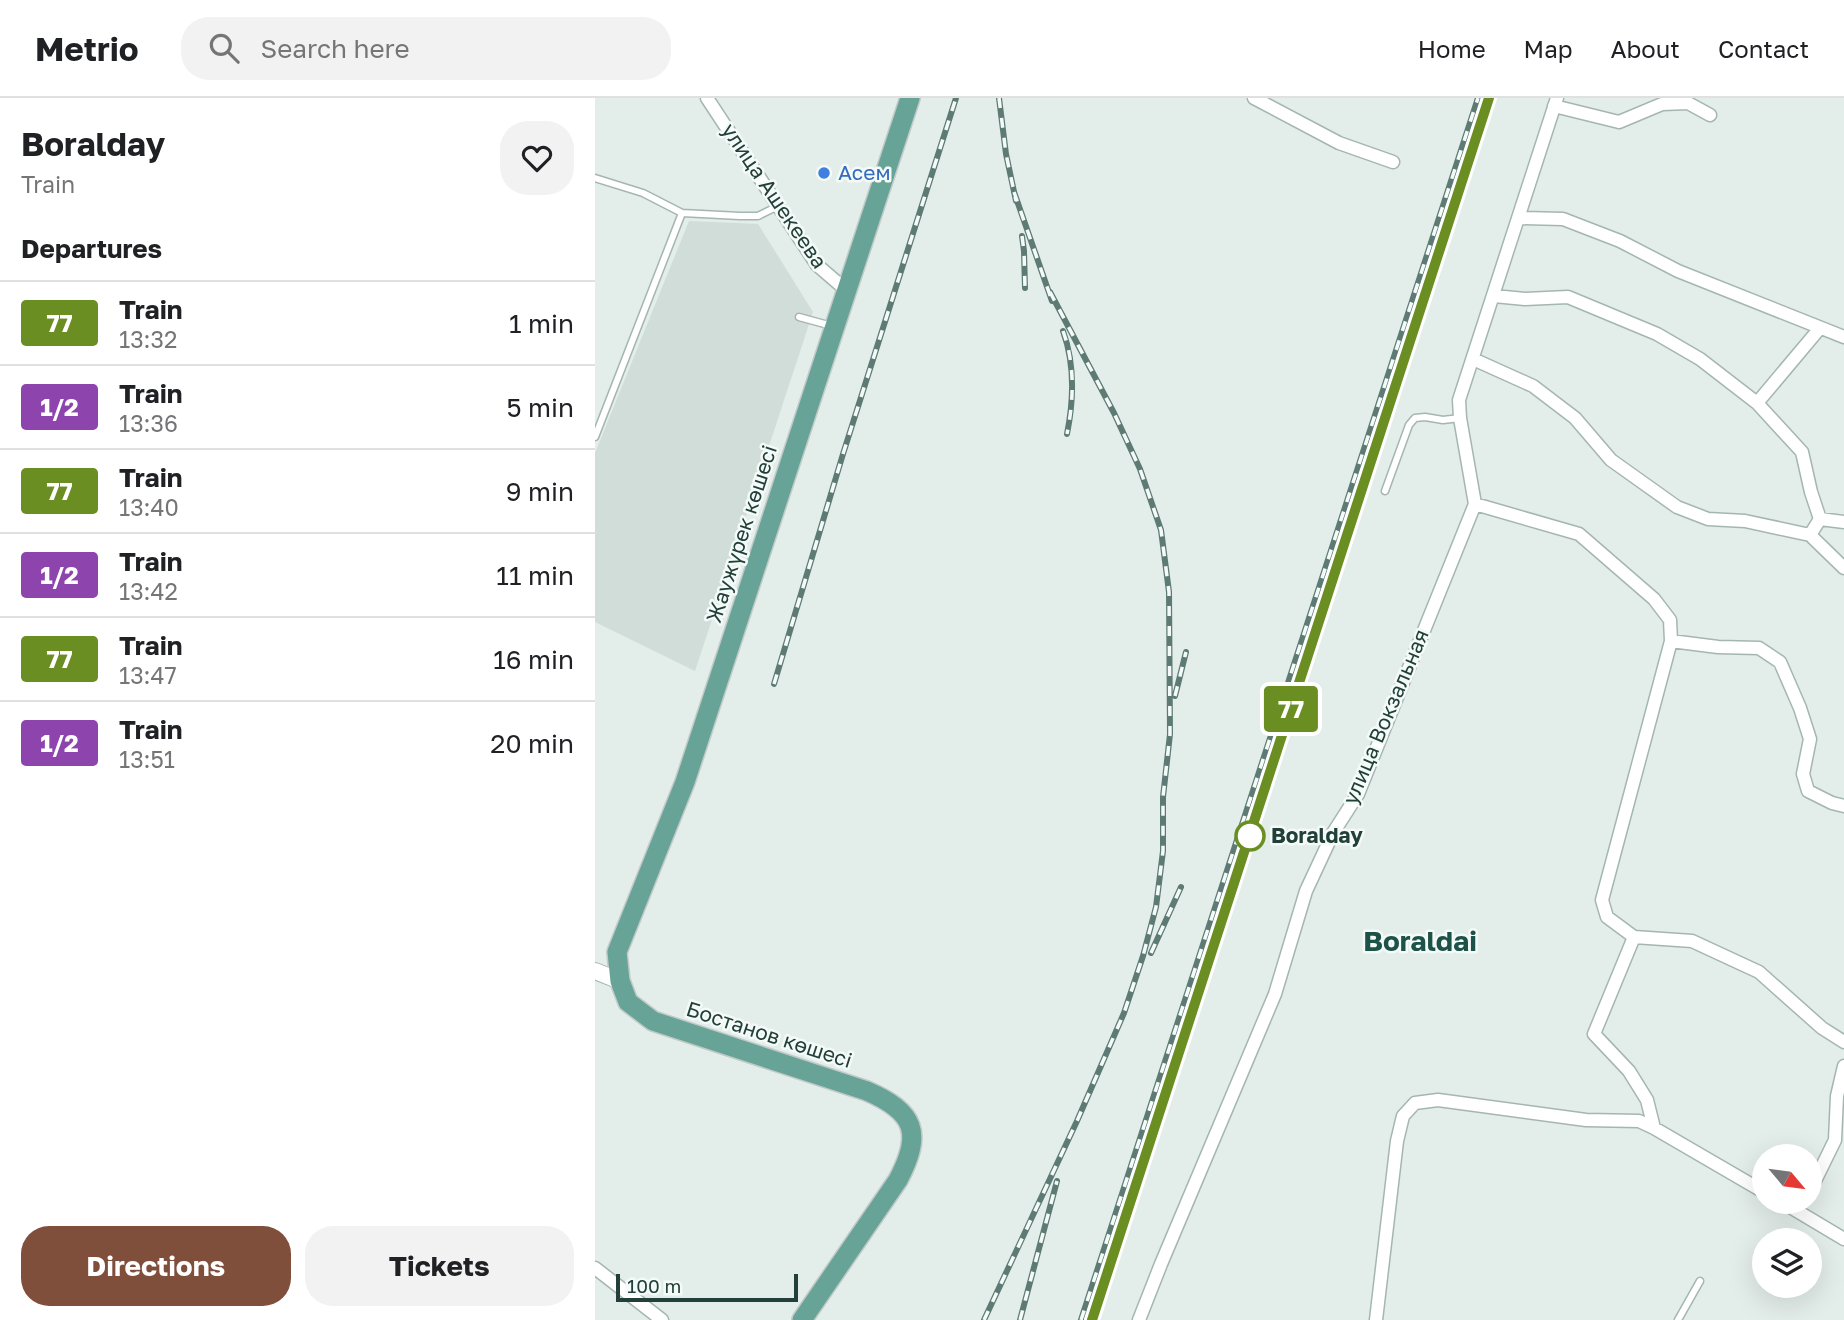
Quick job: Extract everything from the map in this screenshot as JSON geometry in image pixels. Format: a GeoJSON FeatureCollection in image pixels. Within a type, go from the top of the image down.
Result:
{"type":"FeatureCollection","features":[{"type":"Feature","properties":{"kind":"main road","name":"Жаужүрек көшесі"},"geometry":{"type":"LineString","coordinates":[[620,981],[617,953],[685,782],[910,98]]}},
{"type":"Feature","properties":{"kind":"main road","name":"Бостанов көшесі"},"geometry":{"type":"LineString","coordinates":[[620,981],[628,1002],[653,1021],[867,1091],[899,1109],[911,1126],[909,1159],[898,1180],[802,1320]]}},
{"type":"Feature","properties":{"kind":"street","name":"улица Ашекеева"},"geometry":{"type":"LineString","coordinates":[[708,98],[817,265],[846,290]]}},
{"type":"Feature","properties":{"kind":"street"},"geometry":{"type":"LineString","coordinates":[[1254,98],[1339,143],[1393,162]]}},
{"type":"Feature","properties":{"kind":"street"},"geometry":{"type":"LineString","coordinates":[[1710,114],[1688,103],[1662,104],[1619,122],[1556,102],[1459,400],[1460,418],[1475,504],[1579,534],[1654,599],[1670,620],[1671,641],[1602,900],[1607,917],[1634,937],[1692,941],[1759,972],[1822,1028],[1844,1042]]}},
{"type":"Feature","properties":{"kind":"street"},"geometry":{"type":"LineString","coordinates":[[1519,218],[1563,219],[1620,241],[1678,271],[1844,337]]}},
{"type":"Feature","properties":{"kind":"street"},"geometry":{"type":"LineString","coordinates":[[1494,296],[1525,299],[1569,297],[1657,334],[1700,359],[1757,403],[1802,452],[1820,519]]}},
{"type":"Feature","properties":{"kind":"street"},"geometry":{"type":"LineString","coordinates":[[1757,403],[1820,328]]}},
{"type":"Feature","properties":{"kind":"street"},"geometry":{"type":"LineString","coordinates":[[1473,359],[1533,386],[1575,418],[1611,460],[1677,507],[1708,519],[1745,521],[1810,535],[1844,568]]}},
{"type":"Feature","properties":{"kind":"street","name":"улица Вокзальная"},"geometry":{"type":"LineString","coordinates":[[1139,1320],[1275,994],[1306,891],[1333,833],[1358,793],[1475,504]]}},
{"type":"Feature","properties":{"kind":"street"},"geometry":{"type":"LineString","coordinates":[[1810,535],[1820,519]]}},
{"type":"Feature","properties":{"kind":"street"},"geometry":{"type":"LineString","coordinates":[[1820,519],[1844,522]]}},
{"type":"Feature","properties":{"kind":"street"},"geometry":{"type":"LineString","coordinates":[[1671,641],[1759,648],[1780,662],[1810,739],[1803,774],[1808,791],[1844,806]]}},
{"type":"Feature","properties":{"kind":"street"},"geometry":{"type":"LineString","coordinates":[[1634,937],[1594,1034],[1629,1071],[1647,1100],[1654,1128]]}},
{"type":"Feature","properties":{"kind":"street"},"geometry":{"type":"LineString","coordinates":[[595,971],[620,981]]}},
{"type":"Feature","properties":{"kind":"street"},"geometry":{"type":"LineString","coordinates":[[1822,1166],[1835,1140],[1837,1096],[1844,1066]]}},
{"type":"Feature","properties":{"kind":"street"},"geometry":{"type":"LineString","coordinates":[[1376,1320],[1397,1141],[1403,1116],[1415,1103],[1438,1100],[1585,1120],[1639,1121],[1752,1185]]}},
{"type":"Feature","properties":{"kind":"street"},"geometry":{"type":"LineString","coordinates":[[1811,1214],[1844,1239]]}},
{"type":"Feature","properties":{"kind":"street"},"geometry":{"type":"LineString","coordinates":[[595,1268],[662,1320]]}},
{"type":"Feature","properties":{"kind":"lane"},"geometry":{"type":"LineString","coordinates":[[595,178],[643,192],[682,213],[758,215],[778,206]]}},
{"type":"Feature","properties":{"kind":"lane"},"geometry":{"type":"LineString","coordinates":[[595,437],[682,213]]}},
{"type":"Feature","properties":{"kind":"lane"},"geometry":{"type":"LineString","coordinates":[[799,317],[834,327]]}},
{"type":"Feature","properties":{"kind":"lane"},"geometry":{"type":"LineString","coordinates":[[1385,491],[1409,425],[1415,418],[1460,418]]}},
{"type":"Feature","properties":{"kind":"lane"},"geometry":{"type":"LineString","coordinates":[[1678,1320],[1700,1281]]}},
{"type":"Feature","properties":{"kind":"shaded area"},"geometry":{"type":"Polygon","coordinates":[[[689,221],[758,224],[813,312],[695,671],[595,622],[595,453],[689,221]]]}},
{"type":"Feature","properties":{"kind":"railway"},"geometry":{"type":"LineString","coordinates":[[774,684],[843,454],[956,98]]}},
{"type":"Feature","properties":{"kind":"railway"},"geometry":{"type":"LineString","coordinates":[[999,98],[1006,154],[1016,201]]}},
{"type":"Feature","properties":{"kind":"railway"},"geometry":{"type":"LineString","coordinates":[[1081,1320],[1478,98]]}},
{"type":"Feature","properties":{"kind":"railway"},"geometry":{"type":"LineString","coordinates":[[1092,1320],[1489,98]]}},
{"type":"Feature","properties":{"kind":"railway"},"geometry":{"type":"LineString","coordinates":[[1014,192],[1052,301]]}},
{"type":"Feature","properties":{"kind":"railway"},"geometry":{"type":"LineString","coordinates":[[1022,236],[1025,288]]}},
{"type":"Feature","properties":{"kind":"railway"},"geometry":{"type":"LineString","coordinates":[[984,1320],[1124,1013],[1156,907],[1163,851],[1163,797],[1170,734],[1169,592],[1161,530],[1140,469],[1114,413],[1050,292]]}},
{"type":"Feature","properties":{"kind":"railway"},"geometry":{"type":"LineString","coordinates":[[1063,331],[1070,356],[1072,382],[1067,434]]}},
{"type":"Feature","properties":{"kind":"railway"},"geometry":{"type":"LineString","coordinates":[[1175,696],[1186,652]]}},
{"type":"Feature","properties":{"kind":"railway"},"geometry":{"type":"LineString","coordinates":[[1151,953],[1181,887]]}},
{"type":"Feature","properties":{"kind":"railway"},"geometry":{"type":"LineString","coordinates":[[1020,1320],[1057,1181]]}},
{"type":"Feature","properties":{"kind":"train","name":"77"},"geometry":{"type":"LineString","coordinates":[[1092,1320],[1489,98]]}},
{"type":"Feature","properties":{"kind":"place","name":"Асем"},"geometry":{"type":"Point","coordinates":[824,173]}},
{"type":"Feature","properties":{"kind":"place","name":"Boralday"},"geometry":{"type":"Point","coordinates":[1250,836]}},
{"type":"Feature","properties":{"kind":"district","name":"Boraldai"},"geometry":{"type":"Point","coordinates":[1420,941]}}]}
